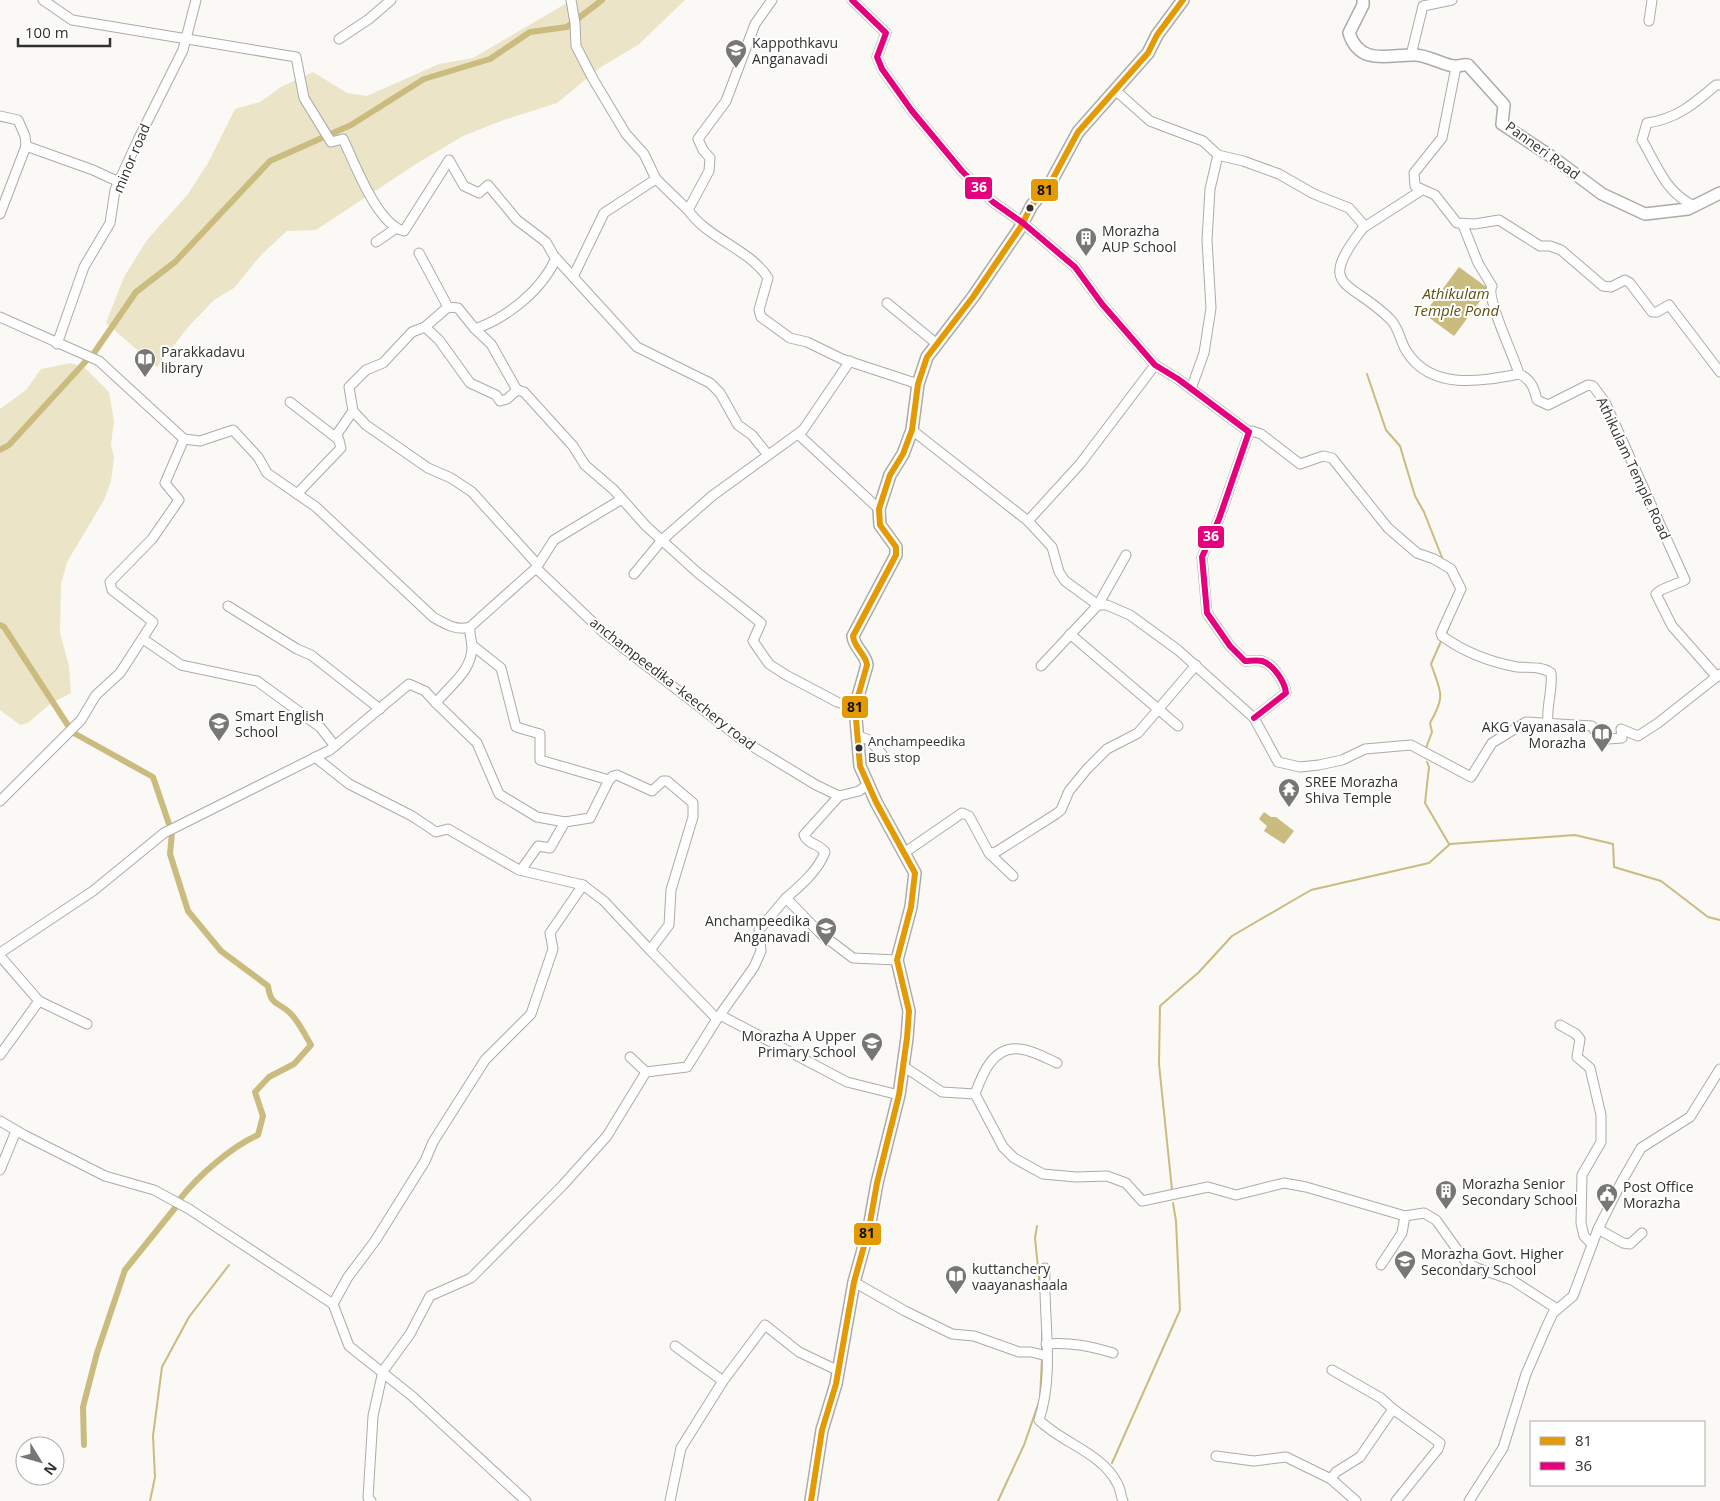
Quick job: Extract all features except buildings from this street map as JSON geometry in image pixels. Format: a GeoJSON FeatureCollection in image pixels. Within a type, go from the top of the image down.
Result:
{"type":"FeatureCollection","features":[{"type":"Feature","properties":{"kind":"main road"},"geometry":{"type":"LineString","coordinates":[[811,1501],[822,1430],[839,1371],[854,1282],[869,1228],[877,1183],[899,1095],[904,1066],[909,1011],[896,960],[911,907],[915,874],[860,766],[859,736],[855,707],[867,660],[857,648],[853,636],[896,555],[896,547],[880,525],[880,509],[890,475],[903,454],[912,430],[918,384],[927,357],[972,297],[1023,222],[1032,205],[1051,182],[1078,132],[1148,52],[1157,35],[1183,0]]}},
{"type":"Feature","properties":{"kind":"main road","name":"Panneri Road"},"geometry":{"type":"LineString","coordinates":[[1363,0],[1363,5],[1349,33],[1352,43],[1360,50],[1379,58],[1412,55],[1433,58],[1456,67],[1464,64],[1472,68],[1504,105],[1502,124],[1555,159],[1602,194],[1644,214],[1688,209],[1720,193]]}},
{"type":"Feature","properties":{"kind":"street"},"geometry":{"type":"LineString","coordinates":[[43,0],[72,20],[296,57],[304,98],[328,137],[343,139],[370,193],[384,217],[395,229],[404,231],[449,160],[464,186],[479,192],[488,185],[517,220],[546,242],[556,258],[637,347],[710,383],[720,393],[738,424],[752,435],[768,455]]}},
{"type":"Feature","properties":{"kind":"street","name":"minor road"},"geometry":{"type":"LineString","coordinates":[[56,344],[84,267],[110,223],[119,182],[183,50],[196,0]]}},
{"type":"Feature","properties":{"kind":"street"},"geometry":{"type":"LineString","coordinates":[[339,39],[369,19],[391,0]]}},
{"type":"Feature","properties":{"kind":"street"},"geometry":{"type":"LineString","coordinates":[[571,0],[575,20],[576,46],[626,134],[644,154],[656,180],[688,210],[696,222],[761,266],[768,278],[759,310],[761,317],[790,338],[807,342],[850,361],[918,384]]}},
{"type":"Feature","properties":{"kind":"street"},"geometry":{"type":"LineString","coordinates":[[688,210],[709,171],[710,158],[703,150],[698,139],[726,101],[755,24],[772,0]]}},
{"type":"Feature","properties":{"kind":"street"},"geometry":{"type":"LineString","coordinates":[[852,0],[886,33],[876,57],[882,69],[912,111],[967,176],[993,202],[1023,222],[1074,267],[1102,304],[1155,365],[1248,433]]}},
{"type":"Feature","properties":{"kind":"street"},"geometry":{"type":"LineString","coordinates":[[1412,55],[1424,6],[1452,0]]}},
{"type":"Feature","properties":{"kind":"street"},"geometry":{"type":"LineString","coordinates":[[1649,21],[1652,0]]}},
{"type":"Feature","properties":{"kind":"street"},"geometry":{"type":"LineString","coordinates":[[1456,67],[1442,138],[1414,174],[1415,186],[1435,195],[1457,224],[1463,225],[1499,220],[1540,246],[1550,246],[1561,250],[1603,286],[1611,287],[1625,280],[1630,283],[1649,311],[1657,312],[1665,306],[1671,307],[1720,372]]}},
{"type":"Feature","properties":{"kind":"street"},"geometry":{"type":"LineString","coordinates":[[1695,206],[1679,196],[1666,184],[1642,140],[1647,123],[1664,121],[1678,115],[1716,85],[1720,85]]}},
{"type":"Feature","properties":{"kind":"street"},"geometry":{"type":"LineString","coordinates":[[1116,90],[1150,121],[1203,141],[1218,155],[1243,161],[1279,174],[1314,194],[1349,208],[1364,224],[1364,228]]}},
{"type":"Feature","properties":{"kind":"street"},"geometry":{"type":"LineString","coordinates":[[0,116],[18,120],[25,136],[26,146],[0,214]]}},
{"type":"Feature","properties":{"kind":"street"},"geometry":{"type":"LineString","coordinates":[[26,146],[93,170],[119,182]]}},
{"type":"Feature","properties":{"kind":"street"},"geometry":{"type":"LineString","coordinates":[[1191,390],[1204,353],[1211,308],[1206,240],[1210,188],[1218,155]]}},
{"type":"Feature","properties":{"kind":"street"},"geometry":{"type":"LineString","coordinates":[[573,277],[604,213],[656,180]]}},
{"type":"Feature","properties":{"kind":"street"},"geometry":{"type":"LineString","coordinates":[[1422,190],[1364,228],[1342,258],[1339,269],[1340,275],[1355,293],[1395,324],[1400,338],[1413,360],[1433,374],[1454,381],[1477,381],[1519,374]]}},
{"type":"Feature","properties":{"kind":"street","name":"Athikulam Temple Road"},"geometry":{"type":"LineString","coordinates":[[1463,225],[1478,263],[1492,286],[1490,295],[1519,374],[1527,377],[1533,386],[1537,400],[1548,405],[1588,385],[1593,386],[1605,402],[1684,580],[1656,594],[1672,626],[1718,675]]}},
{"type":"Feature","properties":{"kind":"street"},"geometry":{"type":"LineString","coordinates":[[376,242],[395,229]]}},
{"type":"Feature","properties":{"kind":"street"},"geometry":{"type":"LineString","coordinates":[[419,253],[448,307]]}},
{"type":"Feature","properties":{"kind":"street"},"geometry":{"type":"LineString","coordinates":[[475,329],[494,321],[519,305],[546,276],[556,258]]}},
{"type":"Feature","properties":{"kind":"street"},"geometry":{"type":"LineString","coordinates":[[887,303],[936,344]]}},
{"type":"Feature","properties":{"kind":"street"},"geometry":{"type":"LineString","coordinates":[[293,491],[341,448],[337,434],[353,411],[349,387],[366,370],[384,362],[412,332],[425,327],[448,307],[458,308],[490,344],[517,390],[524,392],[573,446],[585,465],[698,573],[761,623],[753,641],[769,664],[837,702],[855,707]]}},
{"type":"Feature","properties":{"kind":"street"},"geometry":{"type":"LineString","coordinates":[[0,317],[56,344],[97,360],[184,438],[200,441],[233,430],[258,457],[267,473],[316,506],[433,617],[470,636],[501,668],[516,727],[540,734],[540,760],[609,780]]}},
{"type":"Feature","properties":{"kind":"street"},"geometry":{"type":"LineString","coordinates":[[425,327],[439,340],[470,383],[496,395],[500,401],[507,399],[517,390]]}},
{"type":"Feature","properties":{"kind":"street"},"geometry":{"type":"LineString","coordinates":[[634,574],[662,540],[712,496],[803,430],[850,361]]}},
{"type":"Feature","properties":{"kind":"street"},"geometry":{"type":"LineString","coordinates":[[1028,521],[1080,464],[1155,365]]}},
{"type":"Feature","properties":{"kind":"street"},"geometry":{"type":"LineString","coordinates":[[290,402],[339,440]]}},
{"type":"Feature","properties":{"kind":"street","name":"anchampeedika -keechery road"},"geometry":{"type":"LineString","coordinates":[[353,411],[366,424],[428,468],[452,478],[472,492],[537,566],[604,633],[742,740],[816,785],[839,796]]}},
{"type":"Feature","properties":{"kind":"street"},"geometry":{"type":"LineString","coordinates":[[912,430],[1028,521],[1052,547],[1059,572],[1065,581],[1098,605],[1107,605],[1130,615],[1196,665],[1254,718],[1278,762],[1300,767],[1319,765],[1342,760],[1364,749],[1411,745],[1471,777],[1492,743],[1526,722],[1592,726],[1598,736],[1608,739],[1622,738],[1621,729],[1638,736],[1665,718],[1718,675]]}},
{"type":"Feature","properties":{"kind":"street"},"geometry":{"type":"LineString","coordinates":[[1248,433],[1252,431],[1261,434],[1300,464],[1323,456],[1332,458],[1388,528],[1417,553],[1434,559],[1451,569],[1461,589],[1441,633],[1444,638],[1467,652],[1517,666],[1544,668],[1551,673],[1553,686],[1546,709],[1548,724]]}},
{"type":"Feature","properties":{"kind":"street"},"geometry":{"type":"LineString","coordinates":[[1248,433],[1219,519],[1202,557],[1207,613],[1230,646],[1245,661],[1262,661],[1275,671],[1286,688],[1286,693],[1254,718]]}},
{"type":"Feature","properties":{"kind":"street"},"geometry":{"type":"LineString","coordinates":[[798,434],[880,509]]}},
{"type":"Feature","properties":{"kind":"street"},"geometry":{"type":"LineString","coordinates":[[0,801],[81,720],[96,695],[120,673],[153,622],[112,590],[110,582],[152,538],[179,500],[166,483],[184,438]]}},
{"type":"Feature","properties":{"kind":"street"},"geometry":{"type":"LineString","coordinates":[[436,702],[468,666],[470,636],[537,566],[554,540],[566,531],[576,528],[608,506],[622,499]]}},
{"type":"Feature","properties":{"kind":"street"},"geometry":{"type":"LineString","coordinates":[[1041,666],[1098,605],[1126,555]]}},
{"type":"Feature","properties":{"kind":"street"},"geometry":{"type":"LineString","coordinates":[[228,606],[297,648],[312,655],[380,709]]}},
{"type":"Feature","properties":{"kind":"street"},"geometry":{"type":"LineString","coordinates":[[1070,634],[1178,726]]}},
{"type":"Feature","properties":{"kind":"street"},"geometry":{"type":"LineString","coordinates":[[143,639],[181,664],[257,681],[320,727],[335,746]]}},
{"type":"Feature","properties":{"kind":"street"},"geometry":{"type":"LineString","coordinates":[[989,853],[996,852],[1061,810],[1069,791],[1087,769],[1107,749],[1138,733],[1159,711],[1196,665]]}},
{"type":"Feature","properties":{"kind":"street"},"geometry":{"type":"LineString","coordinates":[[87,1024],[39,1000],[0,954],[93,891],[164,833],[335,746],[410,684],[425,692],[477,743],[499,794],[537,817],[565,822],[590,818],[609,780],[618,774],[652,791],[663,781],[667,781],[693,803],[694,809],[671,890],[668,906],[671,919],[669,925],[650,950]]}},
{"type":"Feature","properties":{"kind":"street"},"geometry":{"type":"LineString","coordinates":[[859,736],[869,740],[882,754]]}},
{"type":"Feature","properties":{"kind":"street"},"geometry":{"type":"LineString","coordinates":[[315,757],[349,784],[404,811],[436,832],[448,828],[490,855],[521,870],[583,885],[604,901],[650,950],[718,1017],[847,1082],[899,1095]]}},
{"type":"Feature","properties":{"kind":"street"},"geometry":{"type":"LineString","coordinates":[[646,1072],[687,1067],[718,1017],[754,967],[762,951],[759,930],[762,925],[812,872],[824,856],[823,848],[805,839],[804,835],[839,796],[859,791],[868,785]]}},
{"type":"Feature","properties":{"kind":"street"},"geometry":{"type":"LineString","coordinates":[[904,853],[962,813],[970,816],[989,853],[1013,876]]}},
{"type":"Feature","properties":{"kind":"street"},"geometry":{"type":"LineString","coordinates":[[521,870],[538,846],[550,848],[565,822]]}},
{"type":"Feature","properties":{"kind":"street"},"geometry":{"type":"LineString","coordinates":[[332,1304],[348,1276],[375,1241],[485,1060],[531,1014],[553,950],[550,934],[583,885]]}},
{"type":"Feature","properties":{"kind":"street"},"geometry":{"type":"LineString","coordinates":[[786,898],[820,933],[853,958],[896,960]]}},
{"type":"Feature","properties":{"kind":"street"},"geometry":{"type":"LineString","coordinates":[[0,1056],[39,1000]]}},
{"type":"Feature","properties":{"kind":"street"},"geometry":{"type":"LineString","coordinates":[[1560,1025],[1576,1034],[1580,1039],[1577,1057],[1590,1068],[1601,1115],[1601,1142],[1582,1175],[1581,1224],[1584,1236],[1592,1244]]}},
{"type":"Feature","properties":{"kind":"street"},"geometry":{"type":"LineString","coordinates":[[1057,1063],[1020,1049],[1009,1050],[996,1057],[986,1066],[975,1094],[1003,1147],[1014,1158],[1043,1174],[1076,1177],[1108,1176],[1126,1183],[1142,1201],[1208,1187],[1236,1195],[1284,1184],[1315,1190],[1404,1216],[1424,1213],[1436,1220],[1466,1262],[1477,1268],[1512,1280],[1557,1309]]}},
{"type":"Feature","properties":{"kind":"street"},"geometry":{"type":"LineString","coordinates":[[630,1057],[646,1072]]}},
{"type":"Feature","properties":{"kind":"street"},"geometry":{"type":"LineString","coordinates":[[904,1066],[942,1092],[975,1094]]}},
{"type":"Feature","properties":{"kind":"street"},"geometry":{"type":"LineString","coordinates":[[1470,1501],[1503,1448],[1526,1374],[1557,1309],[1566,1304],[1573,1296],[1598,1229],[1641,1148],[1690,1117],[1720,1070]]}},
{"type":"Feature","properties":{"kind":"street"},"geometry":{"type":"LineString","coordinates":[[371,1501],[368,1498],[368,1472],[373,1416],[383,1371],[410,1334],[430,1296],[471,1278],[563,1185],[607,1136],[646,1072]]}},
{"type":"Feature","properties":{"kind":"street"},"geometry":{"type":"LineString","coordinates":[[0,1121],[105,1176],[154,1190],[189,1209],[332,1304],[349,1346],[383,1371],[526,1501]]}},
{"type":"Feature","properties":{"kind":"street"},"geometry":{"type":"LineString","coordinates":[[0,1170],[16,1131]]}},
{"type":"Feature","properties":{"kind":"street"},"geometry":{"type":"LineString","coordinates":[[1382,1265],[1402,1234],[1404,1216]]}},
{"type":"Feature","properties":{"kind":"street"},"geometry":{"type":"LineString","coordinates":[[1598,1229],[1623,1243],[1630,1244],[1642,1233]]}},
{"type":"Feature","properties":{"kind":"street"},"geometry":{"type":"LineString","coordinates":[[1046,1268],[1046,1344],[1043,1356],[1044,1407],[1039,1420],[1049,1430],[1086,1453],[1110,1472],[1118,1483],[1123,1501]]}},
{"type":"Feature","properties":{"kind":"street"},"geometry":{"type":"LineString","coordinates":[[854,1282],[905,1311],[952,1334],[974,1336],[1018,1352],[1031,1352],[1043,1356]]}},
{"type":"Feature","properties":{"kind":"street"},"geometry":{"type":"LineString","coordinates":[[670,1501],[681,1448],[723,1381],[765,1325],[799,1352],[839,1371]]}},
{"type":"Feature","properties":{"kind":"street"},"geometry":{"type":"LineString","coordinates":[[1046,1344],[1061,1342],[1085,1345],[1113,1353]]}},
{"type":"Feature","properties":{"kind":"street"},"geometry":{"type":"LineString","coordinates":[[675,1346],[723,1381]]}},
{"type":"Feature","properties":{"kind":"street"},"geometry":{"type":"LineString","coordinates":[[1332,1370],[1381,1398],[1393,1410],[1440,1442],[1438,1449],[1396,1501]]}},
{"type":"Feature","properties":{"kind":"street"},"geometry":{"type":"LineString","coordinates":[[1330,1479],[1336,1472],[1360,1457],[1393,1410]]}},
{"type":"Feature","properties":{"kind":"street"},"geometry":{"type":"LineString","coordinates":[[1216,1456],[1254,1461],[1286,1457],[1330,1479],[1356,1501]]}},
{"type":"Feature","properties":{"kind":"shaded area"},"geometry":{"type":"Polygon","coordinates":[[[572,0],[685,0],[638,45],[601,67],[557,103],[501,121],[463,136],[416,164],[316,230],[287,231],[261,255],[234,288],[214,300],[189,326],[157,367],[106,323],[124,277],[147,240],[188,194],[208,163],[235,109],[260,102],[281,87],[313,72],[347,93],[367,96],[439,64],[473,58],[572,0]]]}},
{"type":"Feature","properties":{"kind":"shaded area"},"geometry":{"type":"Polygon","coordinates":[[[71,363],[85,368],[109,392],[114,421],[111,444],[114,458],[111,481],[104,500],[67,562],[61,584],[60,633],[69,666],[71,693],[50,704],[28,723],[20,725],[0,710],[0,409],[26,390],[41,369],[71,363]]]}},
{"type":"Feature","properties":{"kind":"water","name":"Athikulam Temple Pond"},"geometry":{"type":"Polygon","coordinates":[[[1459,267],[1489,289],[1454,336],[1424,314],[1459,267]]]}},
{"type":"Feature","properties":{"kind":"water"},"geometry":{"type":"Polygon","coordinates":[[[1264,812],[1271,817],[1276,817],[1294,831],[1284,844],[1264,831],[1267,826],[1259,819],[1264,812]]]}},
{"type":"Feature","properties":{"kind":"waterway"},"geometry":{"type":"LineString","coordinates":[[94,353],[136,292],[175,262],[270,161],[351,125],[424,79],[490,59],[530,32],[567,27],[602,0]]}},
{"type":"Feature","properties":{"kind":"waterway"},"geometry":{"type":"LineString","coordinates":[[0,450],[9,445],[86,361]]}},
{"type":"Feature","properties":{"kind":"waterway"},"geometry":{"type":"LineString","coordinates":[[1367,374],[1386,430],[1400,446],[1415,496],[1424,512],[1443,560]]}},
{"type":"Feature","properties":{"kind":"waterway"},"geometry":{"type":"LineString","coordinates":[[1445,636],[1452,619]]}},
{"type":"Feature","properties":{"kind":"waterway"},"geometry":{"type":"LineString","coordinates":[[0,625],[4,627],[69,727]]}},
{"type":"Feature","properties":{"kind":"waterway"},"geometry":{"type":"LineString","coordinates":[[1426,748],[1432,732],[1430,723],[1440,700],[1439,688],[1431,664],[1442,639]]}},
{"type":"Feature","properties":{"kind":"waterway"},"geometry":{"type":"LineString","coordinates":[[63,717],[67,725]]}},
{"type":"Feature","properties":{"kind":"waterway"},"geometry":{"type":"LineString","coordinates":[[72,732],[153,777],[169,824]]}},
{"type":"Feature","properties":{"kind":"waterway"},"geometry":{"type":"LineString","coordinates":[[1427,762],[1429,767],[1425,803],[1449,844]]}},
{"type":"Feature","properties":{"kind":"waterway"},"geometry":{"type":"LineString","coordinates":[[172,832],[170,854],[188,911],[221,951],[268,986],[271,998],[292,1015],[311,1045],[294,1064],[269,1077],[255,1092],[263,1116],[258,1135],[237,1147],[216,1163],[180,1199]]}},
{"type":"Feature","properties":{"kind":"waterway"},"geometry":{"type":"LineString","coordinates":[[1172,1190],[1159,1064],[1160,1006],[1199,972],[1232,936],[1311,890],[1429,863],[1450,844],[1575,835],[1613,844],[1614,867],[1661,881],[1708,917],[1720,920]]}},
{"type":"Feature","properties":{"kind":"waterway"},"geometry":{"type":"LineString","coordinates":[[1112,1463],[1180,1310],[1176,1221],[1173,1203]]}},
{"type":"Feature","properties":{"kind":"waterway"},"geometry":{"type":"LineString","coordinates":[[84,1445],[83,1407],[97,1353],[125,1270],[175,1208]]}},
{"type":"Feature","properties":{"kind":"waterway"},"geometry":{"type":"LineString","coordinates":[[1037,1226],[1035,1238],[1040,1288]]}},
{"type":"Feature","properties":{"kind":"waterway"},"geometry":{"type":"LineString","coordinates":[[150,1501],[155,1477],[153,1436],[162,1367],[189,1317],[229,1265]]}},
{"type":"Feature","properties":{"kind":"waterway"},"geometry":{"type":"LineString","coordinates":[[1042,1332],[1042,1353]]}},
{"type":"Feature","properties":{"kind":"waterway"},"geometry":{"type":"LineString","coordinates":[[998,1501],[1024,1445],[1040,1399],[1042,1357]]}},
{"type":"Feature","properties":{"kind":"transit line","name":"36"},"geometry":{"type":"LineString","coordinates":[[852,0],[886,33],[877,57],[882,69],[912,111],[962,171],[993,202],[1023,223],[1075,267],[1102,304],[1155,365],[1178,379],[1249,432],[1219,519],[1202,557],[1207,613],[1230,646],[1245,661],[1266,663],[1278,674],[1285,689],[1286,693],[1254,718]]}},
{"type":"Feature","properties":{"kind":"transit line","name":"81"},"geometry":{"type":"LineString","coordinates":[[811,1501],[822,1430],[836,1384],[854,1282],[869,1228],[877,1183],[899,1095],[909,1011],[897,960],[911,907],[915,873],[876,802],[860,766],[855,707],[867,665],[865,658],[855,644],[853,636],[896,555],[896,547],[880,525],[879,509],[890,475],[903,454],[912,430],[918,384],[927,357],[973,297],[1020,228],[1032,205],[1051,182],[1078,132],[1148,53],[1157,35],[1183,0]]}},
{"type":"Feature","properties":{"kind":"place","name":"Kappothkavu Anganavadi"},"geometry":{"type":"Point","coordinates":[736,69]}},
{"type":"Feature","properties":{"kind":"place","name":"Morazha AUP School"},"geometry":{"type":"Point","coordinates":[1086,257]}},
{"type":"Feature","properties":{"kind":"place","name":"Parakkadavu library"},"geometry":{"type":"Point","coordinates":[145,378]}},
{"type":"Feature","properties":{"kind":"place","name":"Smart English School"},"geometry":{"type":"Point","coordinates":[219,742]}},
{"type":"Feature","properties":{"kind":"place","name":"Anchampeedika Bus stop"},"geometry":{"type":"Point","coordinates":[859,748]}},
{"type":"Feature","properties":{"kind":"place","name":"AKG Vayanasala Morazha"},"geometry":{"type":"Point","coordinates":[1602,753]}},
{"type":"Feature","properties":{"kind":"place","name":"SREE Morazha Shiva Temple"},"geometry":{"type":"Point","coordinates":[1289,808]}},
{"type":"Feature","properties":{"kind":"place","name":"Anchampeedika Anganavadi"},"geometry":{"type":"Point","coordinates":[826,947]}},
{"type":"Feature","properties":{"kind":"place","name":"Morazha A Upper Primary School"},"geometry":{"type":"Point","coordinates":[872,1062]}},
{"type":"Feature","properties":{"kind":"place","name":"Morazha Senior Secondary School"},"geometry":{"type":"Point","coordinates":[1446,1210]}},
{"type":"Feature","properties":{"kind":"place","name":"Post Office Morazha"},"geometry":{"type":"Point","coordinates":[1607,1213]}},
{"type":"Feature","properties":{"kind":"place","name":"Morazha Govt. Higher Secondary School"},"geometry":{"type":"Point","coordinates":[1405,1280]}},
{"type":"Feature","properties":{"kind":"place","name":"kuttanchery vaayanashaala"},"geometry":{"type":"Point","coordinates":[956,1295]}}]}
